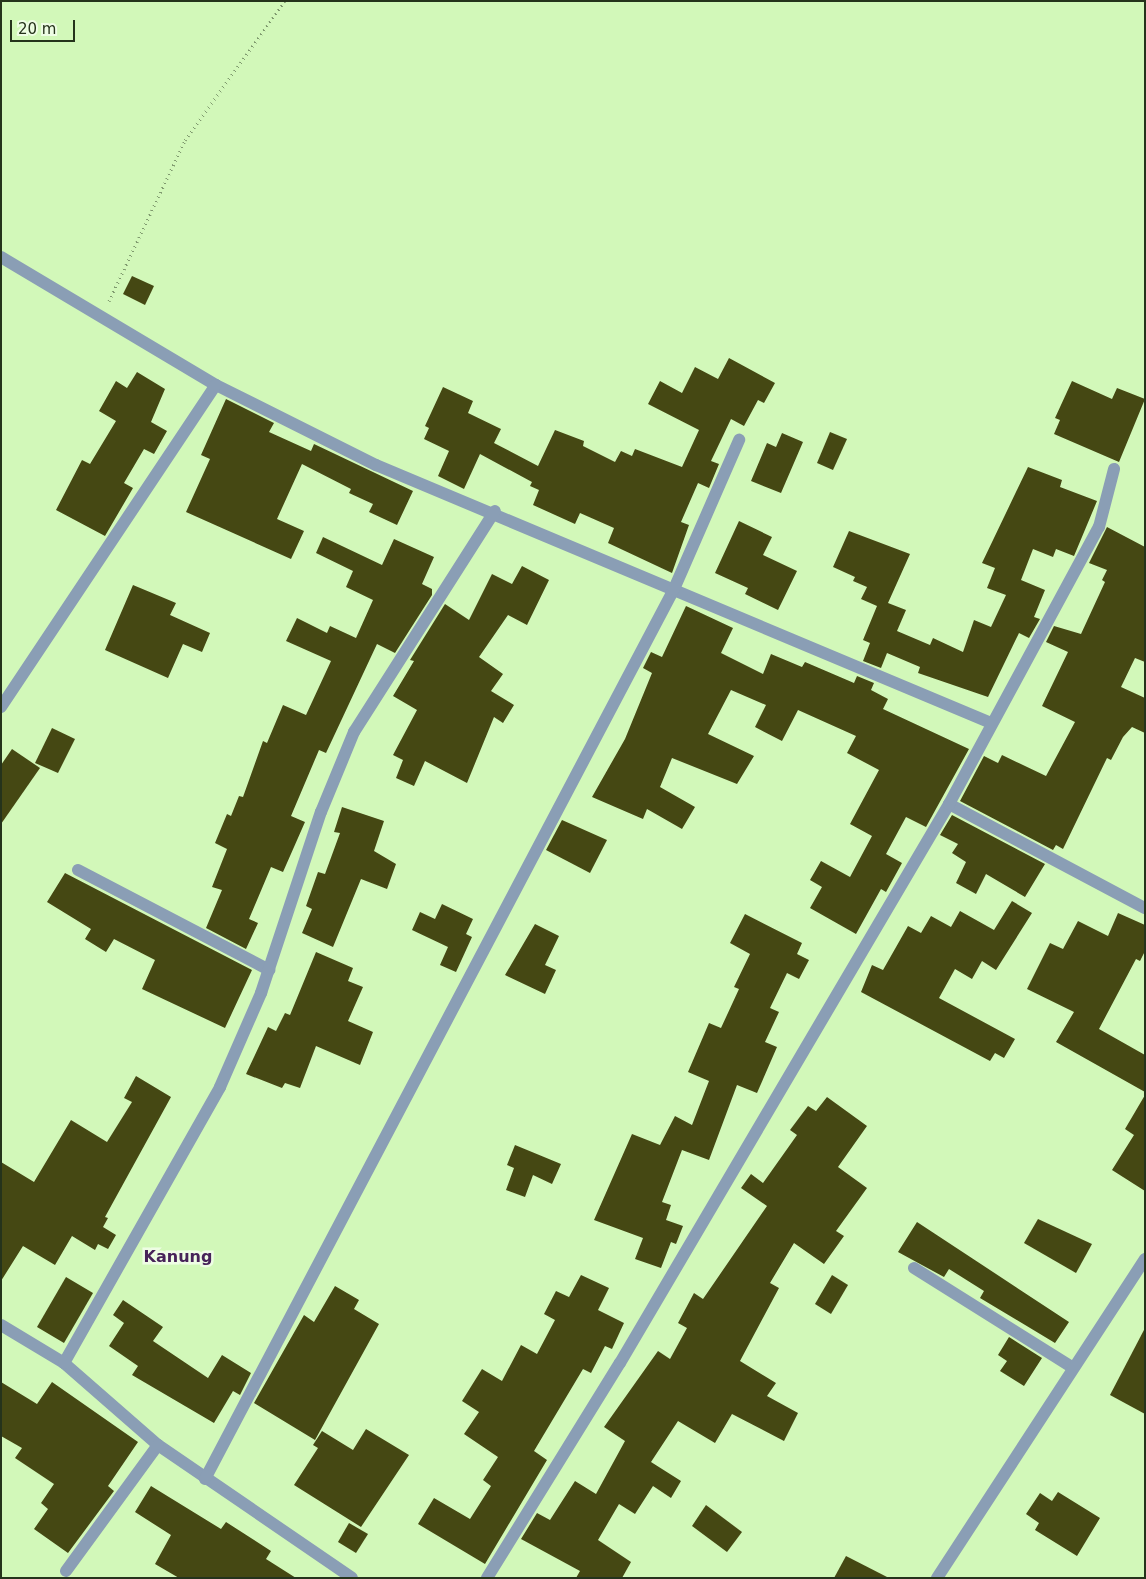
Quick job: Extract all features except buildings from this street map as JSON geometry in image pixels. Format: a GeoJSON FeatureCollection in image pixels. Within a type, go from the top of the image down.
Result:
{"type":"FeatureCollection","features":[{"type":"Feature","properties":{"kind":"street"},"geometry":{"type":"LineString","coordinates":[[1,257],[216,385],[376,465],[495,511],[991,723]]}},
{"type":"Feature","properties":{"kind":"street"},"geometry":{"type":"LineString","coordinates":[[1,707],[216,385]]}},
{"type":"Feature","properties":{"kind":"street"},"geometry":{"type":"LineString","coordinates":[[205,1479],[674,589],[740,440]]}},
{"type":"Feature","properties":{"kind":"street"},"geometry":{"type":"LineString","coordinates":[[487,1578],[620,1363],[949,804],[991,723],[1099,527],[1114,469]]}},
{"type":"Feature","properties":{"kind":"street"},"geometry":{"type":"LineString","coordinates":[[64,1363],[220,1087],[269,970],[321,812],[354,732],[495,511]]}},
{"type":"Feature","properties":{"kind":"street"},"geometry":{"type":"LineString","coordinates":[[949,804],[1145,908]]}},
{"type":"Feature","properties":{"kind":"street"},"geometry":{"type":"LineString","coordinates":[[78,870],[269,970]]}},
{"type":"Feature","properties":{"kind":"street"},"geometry":{"type":"LineString","coordinates":[[937,1578],[1072,1367],[1143,1266]]}},
{"type":"Feature","properties":{"kind":"street"},"geometry":{"type":"LineString","coordinates":[[914,1268],[1072,1367]]}},
{"type":"Feature","properties":{"kind":"street"},"geometry":{"type":"LineString","coordinates":[[1,1325],[64,1363],[158,1445],[352,1578]]}},
{"type":"Feature","properties":{"kind":"street"},"geometry":{"type":"LineString","coordinates":[[66,1572],[158,1445]]}},
{"type":"Feature","properties":{"kind":"path"},"geometry":{"type":"LineString","coordinates":[[102,316],[185,140],[285,1]]}},
{"type":"Feature","properties":{"kind":"district","name":"Kanung"},"geometry":{"type":"Point","coordinates":[178,1257]}}]}
